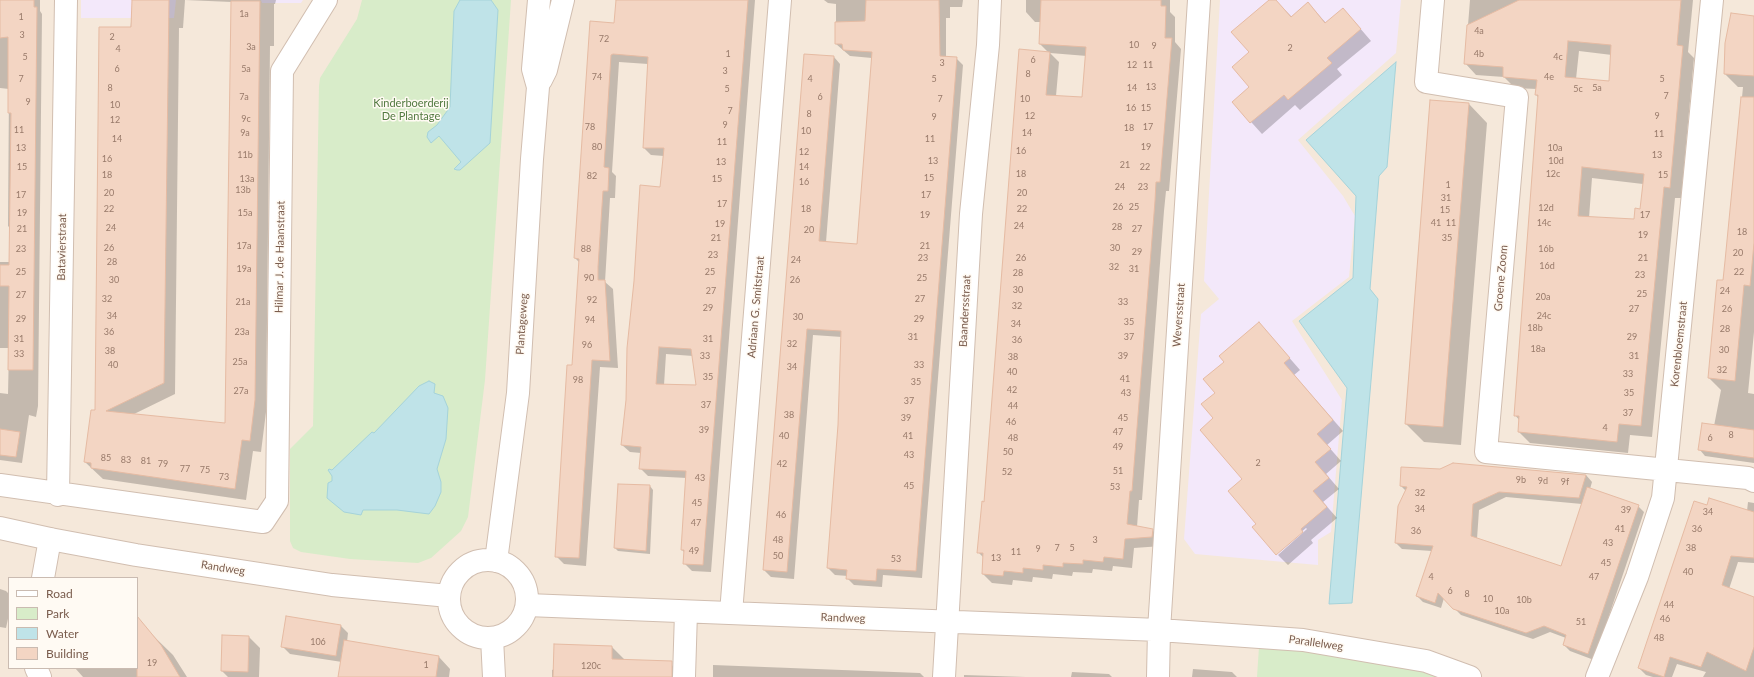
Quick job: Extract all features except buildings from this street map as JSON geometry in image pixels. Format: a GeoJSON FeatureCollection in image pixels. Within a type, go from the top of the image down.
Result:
{"type":"FeatureCollection","features":[{"type":"Feature","properties":{"kind":"street","name":"Batavierstraat"},"geometry":{"type":"LineString","coordinates":[[58,495],[66,0]]}},
{"type":"Feature","properties":{"kind":"street","name":"Hilmar J. de Haanstraat"},"geometry":{"type":"LineString","coordinates":[[58,495],[264,522],[277,501],[282,71],[326,0]]}},
{"type":"Feature","properties":{"kind":"street","name":"Plantageweg"},"geometry":{"type":"LineString","coordinates":[[496,561],[518,393],[532,159],[538,87],[533,68],[539,0]]}},
{"type":"Feature","properties":{"kind":"street","name":"Plantageweg"},"geometry":{"type":"LineString","coordinates":[[538,87],[546,70],[563,0]]}},
{"type":"Feature","properties":{"kind":"street","name":"Adriaan G. Smitstraat"},"geometry":{"type":"LineString","coordinates":[[731,613],[780,0]]}},
{"type":"Feature","properties":{"kind":"street","name":"Baandersstraat"},"geometry":{"type":"LineString","coordinates":[[944,677],[949,622],[970,214],[988,45],[990,0]]}},
{"type":"Feature","properties":{"kind":"street","name":"Weversstraat"},"geometry":{"type":"LineString","coordinates":[[1158,677],[1159,630],[1199,0]]}},
{"type":"Feature","properties":{"kind":"street","name":"Groene Zoom"},"geometry":{"type":"LineString","coordinates":[[1433,0],[1426,82],[1517,97],[1486,452],[1666,470]]}},
{"type":"Feature","properties":{"kind":"street","name":"Korenbloemstraat"},"geometry":{"type":"LineString","coordinates":[[1597,677],[1637,577],[1663,498],[1712,0]]}},
{"type":"Feature","properties":{"kind":"street"},"geometry":{"type":"LineString","coordinates":[[1666,470],[1748,478],[1754,481]]}},
{"type":"Feature","properties":{"kind":"street"},"geometry":{"type":"LineString","coordinates":[[0,486],[58,495]]}},
{"type":"Feature","properties":{"kind":"street","name":"Randweg"},"geometry":{"type":"LineString","coordinates":[[0,528],[136,555],[332,585],[449,596]]}},
{"type":"Feature","properties":{"kind":"street"},"geometry":{"type":"LineString","coordinates":[[43,577],[50,539]]}},
{"type":"Feature","properties":{"kind":"street"},"geometry":{"type":"LineString","coordinates":[[484,560],[496,561],[510,566],[520,577],[526,590],[527,605],[520,620],[515,627],[508,632],[492,638],[478,637],[460,627],[450,609],[449,596],[454,579],[467,566],[484,560]]}},
{"type":"Feature","properties":{"kind":"street","name":"Randweg"},"geometry":{"type":"LineString","coordinates":[[527,605],[1159,630]]}},
{"type":"Feature","properties":{"kind":"street"},"geometry":{"type":"LineString","coordinates":[[684,677],[686,612]]}},
{"type":"Feature","properties":{"kind":"street","name":"Parallelweg"},"geometry":{"type":"LineString","coordinates":[[1159,630],[1303,640],[1426,661],[1470,677]]}},
{"type":"Feature","properties":{"kind":"street"},"geometry":{"type":"LineString","coordinates":[[492,638],[494,677]]}},
{"type":"Feature","properties":{"kind":"shaded area"},"geometry":{"type":"Polygon","coordinates":[[[0,0],[1754,0],[1754,677],[0,677],[0,0]]]}},
{"type":"Feature","properties":{"kind":"shaded area"},"geometry":{"type":"Polygon","coordinates":[[[81,0],[176,0],[174,18],[81,18],[81,0]]]}},
{"type":"Feature","properties":{"kind":"shaded area"},"geometry":{"type":"Polygon","coordinates":[[[261,0],[303,0],[301,3],[262,3],[261,0]]]}},
{"type":"Feature","properties":{"kind":"shaded area"},"geometry":{"type":"Polygon","coordinates":[[[1220,0],[1401,0],[1396,53],[1298,140],[1343,196],[1355,216],[1349,277],[1292,321],[1342,400],[1331,532],[1318,540],[1318,565],[1195,554],[1184,539],[1201,314],[1219,299],[1204,281],[1220,0]]]}},
{"type":"Feature","properties":{"kind":"green space","name":"Kinderboerderij De Plantage"},"geometry":{"type":"Polygon","coordinates":[[[362,0],[511,0],[485,380],[468,517],[461,531],[431,558],[418,563],[350,559],[301,552],[293,548],[290,541],[290,449],[313,426],[320,78],[357,19],[362,0]]]}},
{"type":"Feature","properties":{"kind":"green space"},"geometry":{"type":"Polygon","coordinates":[[[1259,647],[1323,649],[1450,677],[1257,677],[1259,647]]]}},
{"type":"Feature","properties":{"kind":"water"},"geometry":{"type":"Polygon","coordinates":[[[460,0],[491,0],[498,10],[490,143],[460,170],[457,170],[454,169],[461,162],[439,136],[431,143],[427,137],[428,132],[437,125],[450,107],[454,11],[460,0]]]}},
{"type":"Feature","properties":{"kind":"water"},"geometry":{"type":"Polygon","coordinates":[[[1396,62],[1387,167],[1379,176],[1370,289],[1378,299],[1352,603],[1329,604],[1347,388],[1299,321],[1353,278],[1356,196],[1306,140],[1396,62]]]}},
{"type":"Feature","properties":{"kind":"water"},"geometry":{"type":"Polygon","coordinates":[[[429,381],[435,384],[434,393],[443,396],[448,408],[446,439],[437,469],[441,482],[441,492],[435,506],[429,514],[397,510],[363,510],[361,515],[344,512],[327,498],[328,483],[332,481],[332,476],[328,470],[332,470],[372,432],[374,433],[419,386],[429,381]]]}}]}
